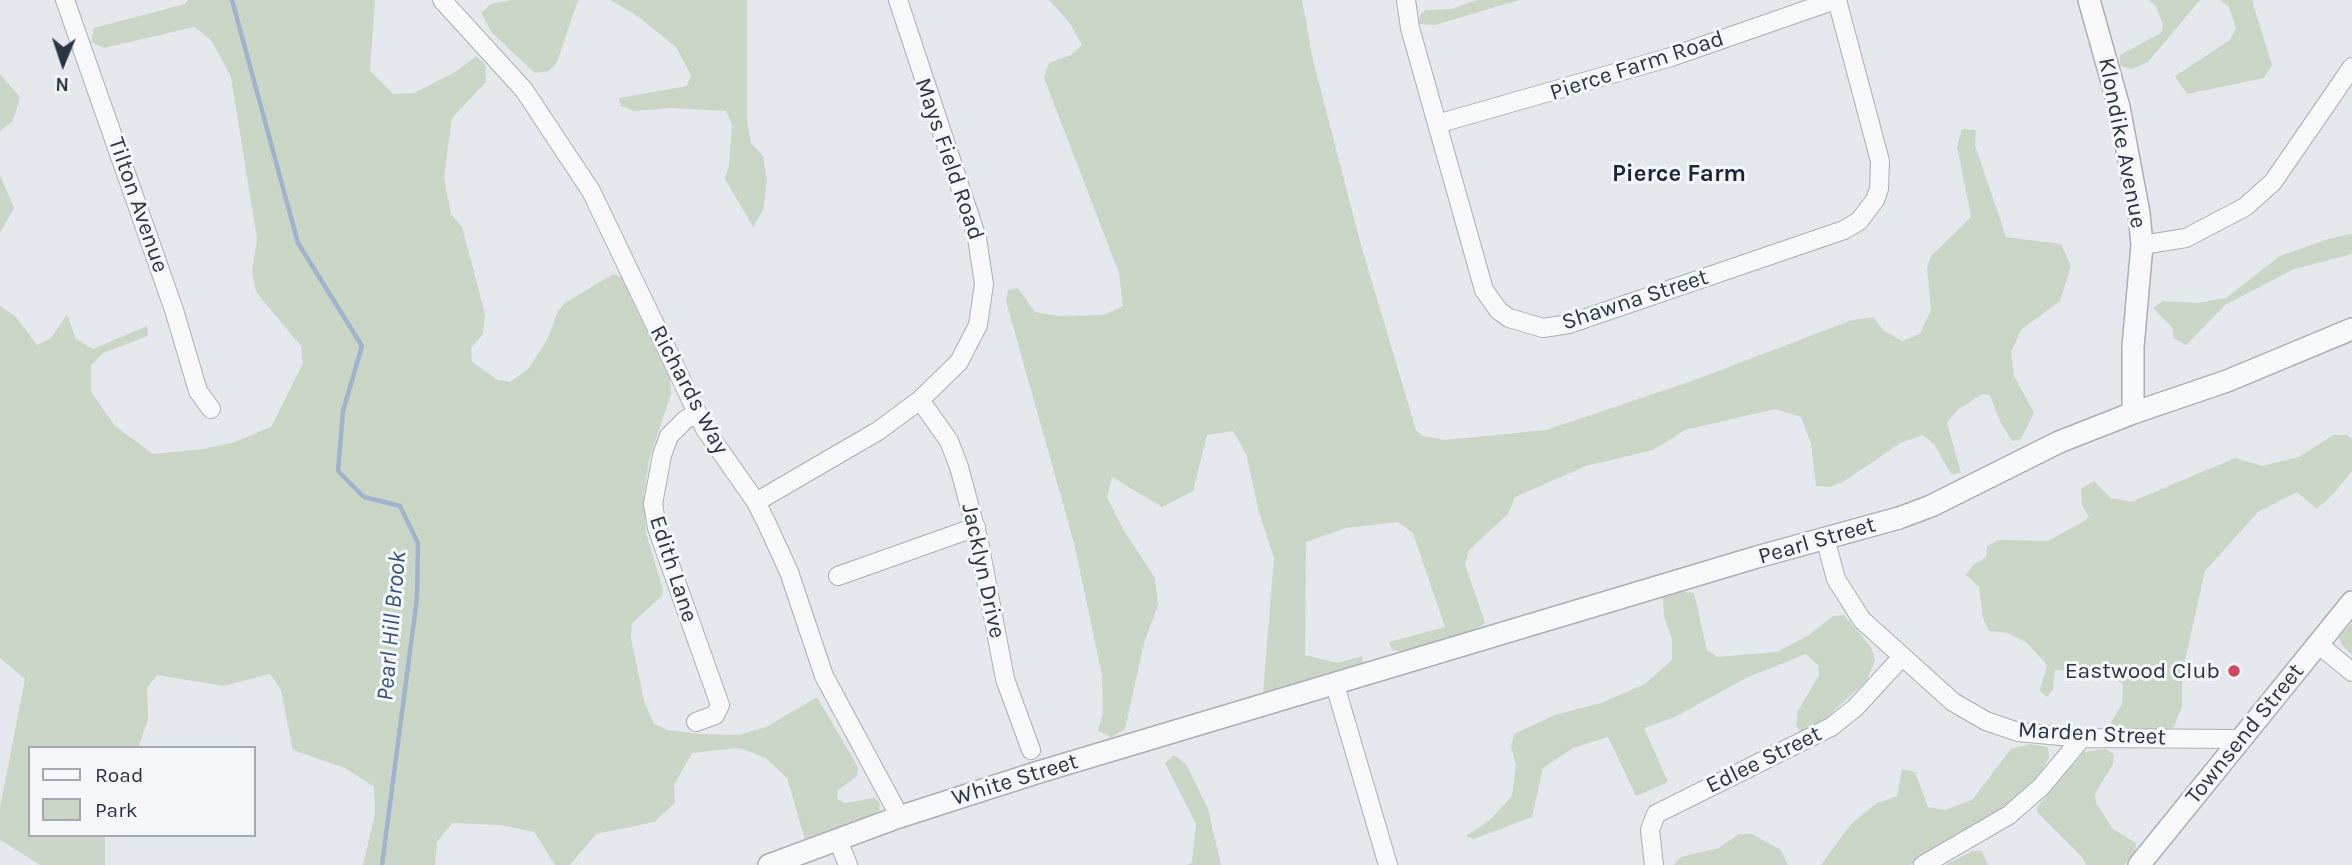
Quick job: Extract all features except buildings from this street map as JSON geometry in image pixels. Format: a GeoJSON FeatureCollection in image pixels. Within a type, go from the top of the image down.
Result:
{"type":"FeatureCollection","features":[{"type":"Feature","properties":{"kind":"street","name":"Tilton Avenue"},"geometry":{"type":"LineString","coordinates":[[65,0],[174,310],[198,391],[211,409]]}},
{"type":"Feature","properties":{"kind":"street","name":"Richards Way"},"geometry":{"type":"LineString","coordinates":[[442,0],[524,90],[562,143],[605,216],[697,413],[756,502],[789,572],[824,676],[894,806]]}},
{"type":"Feature","properties":{"kind":"street","name":"Mays Field Road"},"geometry":{"type":"LineString","coordinates":[[756,502],[878,431],[920,400],[950,373],[972,338],[983,298],[984,270],[968,206],[922,79],[898,0]]}},
{"type":"Feature","properties":{"kind":"street","name":"Shawna Street"},"geometry":{"type":"LineString","coordinates":[[1406,0],[1410,28],[1479,278],[1499,311],[1522,324],[1543,328],[1569,324],[1844,230],[1868,211],[1879,189],[1880,161],[1836,0]]}},
{"type":"Feature","properties":{"kind":"street","name":"Pierce Farm Road"},"geometry":{"type":"LineString","coordinates":[[1437,124],[1610,76],[1836,0]]}},
{"type":"Feature","properties":{"kind":"street","name":"Klondike Avenue"},"geometry":{"type":"LineString","coordinates":[[2089,0],[2119,107],[2142,245],[2133,347],[2133,413]]}},
{"type":"Feature","properties":{"kind":"street"},"geometry":{"type":"LineString","coordinates":[[2142,245],[2186,238],[2245,207],[2273,182],[2352,67]]}},
{"type":"Feature","properties":{"kind":"street","name":"Pearl Street"},"geometry":{"type":"LineString","coordinates":[[1264,706],[1917,512],[2059,442],[2227,381],[2352,328]]}},
{"type":"Feature","properties":{"kind":"street","name":"Jacklyn Drive"},"geometry":{"type":"LineString","coordinates":[[920,400],[952,447],[976,527],[1005,679],[1031,750]]}},
{"type":"Feature","properties":{"kind":"street","name":"Edith Lane"},"geometry":{"type":"LineString","coordinates":[[696,722],[715,715],[720,705],[657,527],[653,504],[659,468],[669,436],[685,420],[697,413]]}},
{"type":"Feature","properties":{"kind":"street"},"geometry":{"type":"LineString","coordinates":[[838,576],[976,527]]}},
{"type":"Feature","properties":{"kind":"street","name":"Marden Street"},"geometry":{"type":"LineString","coordinates":[[1825,538],[1844,596],[1862,620],[1901,658],[1953,702],[1986,721],[2018,732],[2082,738],[2241,739]]}},
{"type":"Feature","properties":{"kind":"street","name":"Townsend Street"},"geometry":{"type":"LineString","coordinates":[[2139,865],[2352,602]]}},
{"type":"Feature","properties":{"kind":"street"},"geometry":{"type":"LineString","coordinates":[[2318,644],[2352,672]]}},
{"type":"Feature","properties":{"kind":"street","name":"Edlee Street"},"geometry":{"type":"LineString","coordinates":[[1654,865],[1650,830],[1656,814],[1664,807],[1831,727],[1855,708],[1901,658]]}},
{"type":"Feature","properties":{"kind":"street"},"geometry":{"type":"LineString","coordinates":[[1335,685],[1388,865]]}},
{"type":"Feature","properties":{"kind":"street","name":"White Street"},"geometry":{"type":"LineString","coordinates":[[769,865],[966,795],[1264,706]]}},
{"type":"Feature","properties":{"kind":"street"},"geometry":{"type":"LineString","coordinates":[[1923,865],[2009,815],[2041,787],[2082,738]]}},
{"type":"Feature","properties":{"kind":"street"},"geometry":{"type":"LineString","coordinates":[[838,840],[848,865]]}},
{"type":"Feature","properties":{"kind":"green space"},"geometry":{"type":"Polygon","coordinates":[[[188,0],[375,0],[370,71],[393,94],[414,93],[457,71],[476,56],[485,64],[486,82],[452,118],[444,177],[451,214],[462,227],[485,314],[483,334],[471,348],[472,362],[498,380],[510,382],[528,369],[547,340],[558,311],[565,303],[613,274],[621,277],[670,379],[671,394],[649,460],[644,494],[646,533],[663,590],[662,596],[632,623],[631,638],[644,701],[654,724],[668,730],[740,735],[766,727],[817,697],[858,767],[857,776],[838,790],[837,799],[845,803],[874,798],[880,803],[879,811],[806,843],[787,778],[766,758],[739,748],[692,753],[674,785],[675,803],[654,822],[596,834],[570,865],[555,865],[534,832],[501,825],[452,823],[437,842],[435,865],[363,865],[375,814],[374,787],[345,768],[293,750],[281,690],[270,674],[224,686],[157,675],[147,688],[148,720],[139,746],[28,746],[28,837],[105,837],[105,865],[40,865],[0,840],[0,807],[25,679],[0,658],[0,306],[16,317],[37,345],[51,338],[67,315],[76,339],[93,349],[147,326],[148,336],[103,353],[91,366],[91,392],[115,426],[153,454],[203,449],[235,442],[271,427],[303,363],[301,346],[256,292],[252,272],[257,239],[231,77],[211,40],[194,27],[104,48],[91,42],[94,28],[185,4],[188,0]]]}},
{"type":"Feature","properties":{"kind":"green space"},"geometry":{"type":"Polygon","coordinates":[[[511,0],[578,0],[557,62],[549,71],[535,73],[492,33],[481,13],[491,4],[511,0]]]}},
{"type":"Feature","properties":{"kind":"green space"},"geometry":{"type":"Polygon","coordinates":[[[611,0],[747,0],[747,120],[751,143],[763,156],[767,181],[763,210],[753,227],[725,179],[729,165],[732,125],[726,111],[670,108],[634,111],[621,106],[619,98],[687,86],[691,75],[676,47],[640,18],[611,0]]]}},
{"type":"Feature","properties":{"kind":"green space"},"geometry":{"type":"Polygon","coordinates":[[[1049,0],[1302,0],[1313,60],[1361,245],[1416,430],[1423,436],[1445,440],[1546,430],[1692,381],[1852,320],[1873,317],[1884,331],[1902,341],[1920,334],[1931,310],[1927,269],[1931,256],[1971,217],[1957,147],[1962,129],[1976,130],[1975,145],[2006,237],[2061,244],[2071,266],[2060,301],[2021,330],[2011,352],[2014,376],[2034,413],[2021,439],[2012,441],[2000,421],[1990,395],[1982,394],[1957,410],[1947,423],[1961,473],[1951,474],[1934,444],[1923,435],[1900,443],[1843,482],[1830,487],[1816,486],[1811,444],[1801,417],[1775,409],[1685,430],[1653,450],[1586,466],[1515,497],[1508,514],[1469,550],[1465,564],[1485,623],[1463,638],[1402,651],[1392,650],[1389,642],[1445,627],[1413,533],[1398,522],[1346,528],[1306,542],[1305,655],[1338,663],[1362,656],[1364,672],[1263,693],[1274,558],[1258,509],[1247,456],[1233,431],[1207,435],[1193,491],[1162,507],[1112,477],[1107,497],[1123,529],[1155,578],[1158,605],[1144,643],[1125,729],[1111,737],[1098,731],[1103,712],[1102,675],[1074,543],[1006,301],[1008,290],[1018,288],[1035,312],[1058,316],[1103,315],[1123,306],[1119,273],[1044,78],[1049,63],[1071,55],[1082,45],[1069,22],[1049,0]]]}},
{"type":"Feature","properties":{"kind":"green space"},"geometry":{"type":"Polygon","coordinates":[[[1477,0],[1519,0],[1435,25],[1419,24],[1420,15],[1426,10],[1451,9],[1477,0]]]}},
{"type":"Feature","properties":{"kind":"green space"},"geometry":{"type":"Polygon","coordinates":[[[2149,0],[2200,0],[2148,62],[2132,69],[2120,66],[2120,55],[2161,33],[2163,25],[2156,6],[2149,0]]]}},
{"type":"Feature","properties":{"kind":"green space"},"geometry":{"type":"Polygon","coordinates":[[[2220,0],[2252,0],[2272,65],[2264,78],[2187,94],[2175,76],[2230,40],[2236,28],[2229,7],[2220,0]]]}},
{"type":"Feature","properties":{"kind":"green space"},"geometry":{"type":"Polygon","coordinates":[[[0,74],[20,97],[13,121],[0,131],[0,74]]]}},
{"type":"Feature","properties":{"kind":"green space"},"geometry":{"type":"Polygon","coordinates":[[[0,175],[14,208],[0,233],[0,175]]]}},
{"type":"Feature","properties":{"kind":"green space"},"geometry":{"type":"Polygon","coordinates":[[[2352,234],[2352,254],[2294,269],[2225,305],[2186,345],[2174,338],[2172,327],[2153,308],[2163,301],[2198,303],[2226,298],[2280,256],[2328,239],[2352,234]]]}},
{"type":"Feature","properties":{"kind":"green space"},"geometry":{"type":"Polygon","coordinates":[[[2333,435],[2347,435],[2352,439],[2352,471],[2335,492],[2317,509],[2297,492],[2258,512],[2205,571],[2182,674],[2182,706],[2174,727],[2159,734],[2114,734],[2107,729],[2122,704],[2123,684],[2106,672],[2055,670],[2053,689],[2047,697],[2040,691],[2047,665],[2027,643],[2008,633],[1989,631],[1983,618],[1979,587],[1966,575],[1973,565],[1986,557],[1987,546],[1998,540],[2048,541],[2089,518],[2082,505],[2081,489],[2094,481],[2111,498],[2131,502],[2235,458],[2262,466],[2299,457],[2333,435]]]}},
{"type":"Feature","properties":{"kind":"green space"},"geometry":{"type":"Polygon","coordinates":[[[1674,591],[1694,593],[1707,650],[1718,657],[1777,652],[1809,635],[1833,616],[1844,615],[1871,647],[1875,660],[1867,680],[1817,727],[1800,731],[1796,725],[1798,711],[1819,675],[1818,665],[1806,654],[1748,677],[1673,718],[1644,728],[1668,782],[1636,796],[1608,737],[1573,748],[1543,768],[1532,817],[1474,839],[1466,836],[1490,820],[1512,796],[1516,766],[1511,746],[1514,734],[1555,715],[1601,703],[1645,684],[1672,660],[1672,639],[1664,616],[1663,598],[1674,591]]]}},
{"type":"Feature","properties":{"kind":"green space"},"geometry":{"type":"Polygon","coordinates":[[[2352,623],[2352,655],[2342,645],[2339,637],[2352,623]]]}},
{"type":"Feature","properties":{"kind":"green space"},"geometry":{"type":"Polygon","coordinates":[[[2030,744],[2048,747],[2049,758],[2040,773],[2007,809],[1973,832],[1910,865],[1821,865],[1851,824],[1877,803],[1897,796],[1902,769],[1915,772],[1928,807],[1945,810],[1972,800],[2011,749],[2030,744]]]}},
{"type":"Feature","properties":{"kind":"green space"},"geometry":{"type":"Polygon","coordinates":[[[2105,749],[2114,754],[2113,764],[2095,794],[2096,803],[2113,829],[2136,843],[2135,851],[2124,865],[2086,865],[2082,857],[2037,812],[2038,806],[2084,752],[2105,749]]]}},
{"type":"Feature","properties":{"kind":"green space"},"geometry":{"type":"Polygon","coordinates":[[[1174,755],[1186,764],[1208,809],[1221,865],[1187,865],[1192,862],[1196,824],[1165,763],[1174,755]]]}},
{"type":"Feature","properties":{"kind":"green space"},"geometry":{"type":"Polygon","coordinates":[[[1739,834],[1752,834],[1781,850],[1788,865],[1673,865],[1681,857],[1719,848],[1739,834]]]}},
{"type":"Feature","properties":{"kind":"green space"},"geometry":{"type":"Polygon","coordinates":[[[1972,851],[1982,851],[1988,865],[1945,865],[1972,851]]]}},
{"type":"Feature","properties":{"kind":"waterway","name":"Pearl Hill Brook"},"geometry":{"type":"LineString","coordinates":[[232,0],[298,243],[362,346],[343,411],[338,471],[364,497],[400,506],[418,543],[417,598],[382,865]]}},
{"type":"Feature","properties":{"kind":"place","name":"Eastwood Club"},"geometry":{"type":"Point","coordinates":[2234,671]}},
{"type":"Feature","properties":{"kind":"district","name":"Pierce Farm"},"geometry":{"type":"Point","coordinates":[1679,174]}}]}
